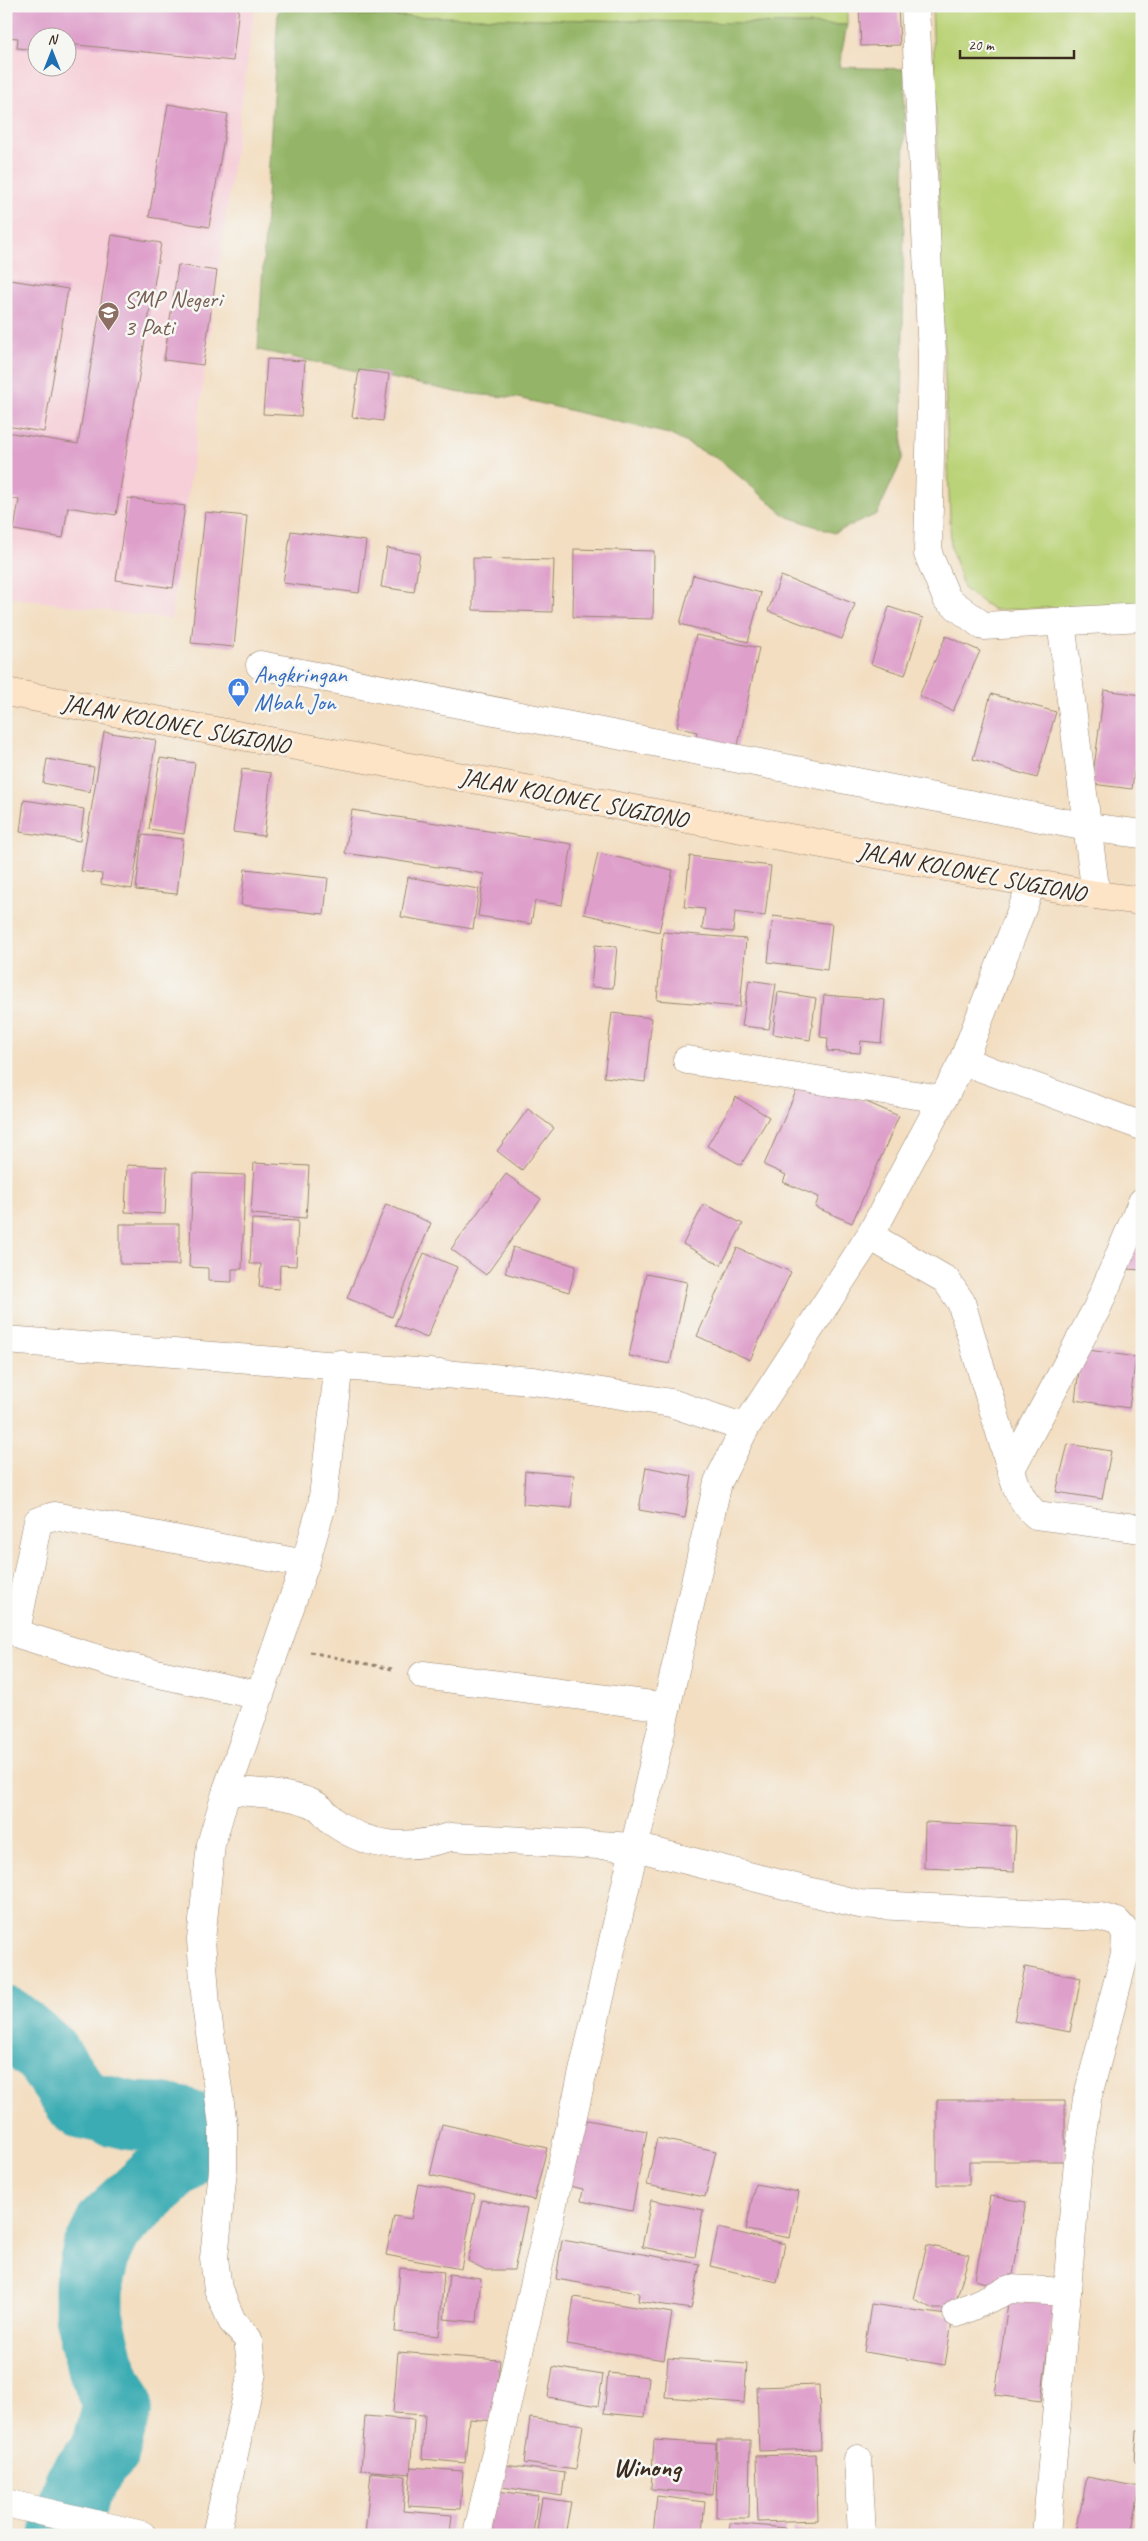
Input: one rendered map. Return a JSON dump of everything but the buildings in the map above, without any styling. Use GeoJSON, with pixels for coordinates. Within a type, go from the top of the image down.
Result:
{"type":"FeatureCollection","features":[{"type":"Feature","properties":{"kind":"main road","name":"JALAN KOLONEL SUGIONO"},"geometry":{"type":"LineString","coordinates":[[6,692],[1096,895],[1142,901]]}},
{"type":"Feature","properties":{"kind":"street"},"geometry":{"type":"LineString","coordinates":[[915,6],[925,178],[932,355],[928,554],[948,599],[983,626],[1142,617]]}},
{"type":"Feature","properties":{"kind":"street"},"geometry":{"type":"LineString","coordinates":[[1061,622],[1096,895]]}},
{"type":"Feature","properties":{"kind":"street"},"geometry":{"type":"LineString","coordinates":[[260,665],[1087,827],[1142,834]]}},
{"type":"Feature","properties":{"kind":"street"},"geometry":{"type":"LineString","coordinates":[[477,2535],[718,1482],[745,1428],[870,1236],[963,1061],[1032,883]]}},
{"type":"Feature","properties":{"kind":"street"},"geometry":{"type":"LineString","coordinates":[[687,1060],[942,1099]]}},
{"type":"Feature","properties":{"kind":"street"},"geometry":{"type":"LineString","coordinates":[[963,1061],[1142,1126]]}},
{"type":"Feature","properties":{"kind":"street"},"geometry":{"type":"LineString","coordinates":[[1011,1469],[1097,1308],[1142,1202]]}},
{"type":"Feature","properties":{"kind":"street"},"geometry":{"type":"LineString","coordinates":[[870,1236],[946,1280],[961,1302],[1017,1491],[1024,1504],[1036,1515],[1142,1529]]}},
{"type":"Feature","properties":{"kind":"street"},"geometry":{"type":"LineString","coordinates":[[6,1340],[533,1380],[671,1402],[745,1428]]}},
{"type":"Feature","properties":{"kind":"street"},"geometry":{"type":"LineString","coordinates":[[216,2535],[252,2373],[248,2339],[232,2321],[218,2289],[214,2258],[223,2170],[223,2125],[206,2005],[201,1940],[211,1844],[226,1790],[257,1695],[304,1564],[322,1505],[339,1364]]}},
{"type":"Feature","properties":{"kind":"street"},"geometry":{"type":"LineString","coordinates":[[257,1695],[118,1665],[21,1635],[17,1626],[38,1522],[54,1516],[304,1564]]}},
{"type":"Feature","properties":{"kind":"street"},"geometry":{"type":"LineString","coordinates":[[424,1675],[667,1706]]}},
{"type":"Feature","properties":{"kind":"street"},"geometry":{"type":"LineString","coordinates":[[226,1790],[294,1798],[310,1803],[317,1806],[336,1824],[368,1839],[397,1846],[425,1844],[450,1837],[635,1847],[859,1904],[1100,1917],[1117,1922],[1126,1932],[1125,1954],[1086,2099],[1078,2162],[1046,2535]]}},
{"type":"Feature","properties":{"kind":"street"},"geometry":{"type":"LineString","coordinates":[[957,2313],[1010,2289],[1067,2292]]}},
{"type":"Feature","properties":{"kind":"street"},"geometry":{"type":"LineString","coordinates":[[858,2458],[862,2535]]}},
{"type":"Feature","properties":{"kind":"street"},"geometry":{"type":"LineString","coordinates":[[6,2503],[130,2532]]}},
{"type":"Feature","properties":{"kind":"path"},"geometry":{"type":"LineString","coordinates":[[275,1646],[424,1675]]}},
{"type":"Feature","properties":{"kind":"shaded area","name":"SMP Negeri 3 Pati"},"geometry":{"type":"Polygon","coordinates":[[[6,6],[255,6],[171,619],[6,597],[6,6]]]}},
{"type":"Feature","properties":{"kind":"green space"},"geometry":{"type":"Polygon","coordinates":[[[283,6],[327,6],[334,15],[847,25],[839,67],[905,69],[902,460],[877,514],[834,533],[786,516],[720,460],[669,434],[518,398],[461,393],[258,350],[278,12],[283,6]]]}},
{"type":"Feature","properties":{"kind":"green space"},"geometry":{"type":"Polygon","coordinates":[[[334,6],[847,6],[847,25],[334,15],[334,6]]]}},
{"type":"Feature","properties":{"kind":"green space"},"geometry":{"type":"Polygon","coordinates":[[[932,6],[1142,6],[1142,604],[994,610],[964,589],[951,548],[932,6]]]}},
{"type":"Feature","properties":{"kind":"waterway"},"geometry":{"type":"LineString","coordinates":[[6,2021],[44,2052],[81,2104],[132,2116],[160,2117],[184,2122],[196,2139],[183,2156],[110,2224],[96,2253],[89,2283],[89,2315],[101,2367],[118,2403],[106,2448],[77,2487],[64,2535]]}},
{"type":"Feature","properties":{"kind":"place","name":"SMP Negeri 3 Pati"},"geometry":{"type":"Point","coordinates":[108,332]}},
{"type":"Feature","properties":{"kind":"place","name":"Angkringan Mbah Jon"},"geometry":{"type":"Point","coordinates":[238,707]}},
{"type":"Feature","properties":{"kind":"district","name":"Winong"},"geometry":{"type":"Point","coordinates":[647,2467]}}]}
